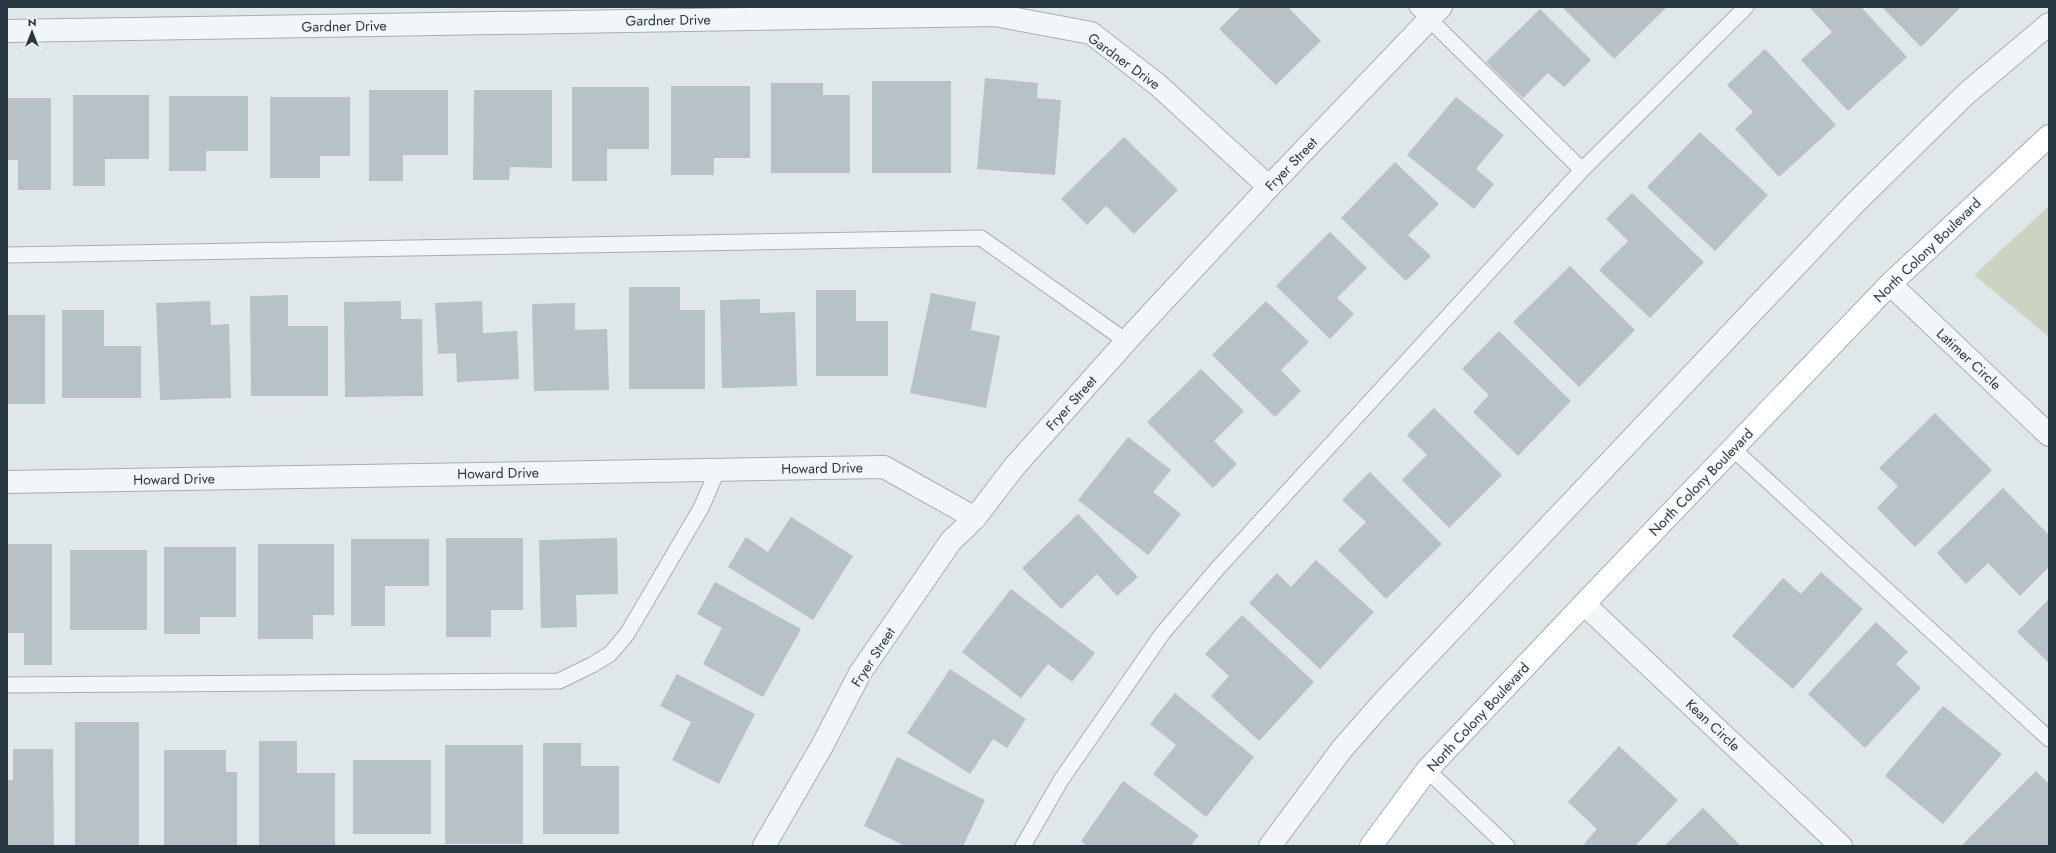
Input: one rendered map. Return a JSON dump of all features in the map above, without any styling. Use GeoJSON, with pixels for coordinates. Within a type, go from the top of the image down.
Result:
{"type":"FeatureCollection","features":[{"type":"Feature","properties":{"kind":"main road","name":"North Colony Boulevard"},"geometry":{"type":"LineString","coordinates":[[1371,846],[1427,770],[1584,604],[1890,284],[2049,136]]}},
{"type":"Feature","properties":{"kind":"street","name":"Fryer Street"},"geometry":{"type":"LineString","coordinates":[[764,846],[822,746],[860,673],[951,541],[975,518],[1014,467],[1126,341],[1430,11]]}},
{"type":"Feature","properties":{"kind":"street","name":"Gardner Drive"},"geometry":{"type":"LineString","coordinates":[[7,31],[995,15],[1091,32],[1158,85],[1269,187]]}},
{"type":"Feature","properties":{"kind":"street"},"geometry":{"type":"LineString","coordinates":[[1270,846],[1342,749],[1385,700],[1849,209],[1966,94],[2049,24]]}},
{"type":"Feature","properties":{"kind":"street","name":"Latimer Circle"},"geometry":{"type":"LineString","coordinates":[[1890,284],[2049,435]]}},
{"type":"Feature","properties":{"kind":"street","name":"Howard Drive"},"geometry":{"type":"LineString","coordinates":[[7,482],[884,467],[975,518]]}},
{"type":"Feature","properties":{"kind":"street","name":"Kean Circle"},"geometry":{"type":"LineString","coordinates":[[1584,604],[1842,846]]}},
{"type":"Feature","properties":{"kind":"lane"},"geometry":{"type":"LineString","coordinates":[[1023,846],[1060,780],[1162,634],[1222,563],[1582,170],[1746,7]]}},
{"type":"Feature","properties":{"kind":"lane"},"geometry":{"type":"LineString","coordinates":[[1430,11],[1582,170]]}},
{"type":"Feature","properties":{"kind":"lane"},"geometry":{"type":"LineString","coordinates":[[7,255],[981,238],[1126,341]]}},
{"type":"Feature","properties":{"kind":"lane"},"geometry":{"type":"LineString","coordinates":[[1733,449],[2049,739]]}},
{"type":"Feature","properties":{"kind":"lane"},"geometry":{"type":"LineString","coordinates":[[7,685],[559,681],[592,665],[610,654],[627,634],[701,508],[718,469]]}},
{"type":"Feature","properties":{"kind":"lane"},"geometry":{"type":"LineString","coordinates":[[1427,770],[1507,846]]}},
{"type":"Feature","properties":{"kind":"green space"},"geometry":{"type":"Polygon","coordinates":[[[2049,206],[2049,337],[1974,275],[2049,206]]]}},
{"type":"Feature","properties":{"kind":"building"},"geometry":{"type":"Polygon","coordinates":[[[1241,7],[1288,7],[1321,41],[1276,85],[1219,29],[1241,7]]]}},
{"type":"Feature","properties":{"kind":"building"},"geometry":{"type":"Polygon","coordinates":[[[1562,7],[1667,7],[1614,59],[1562,7]]]}},
{"type":"Feature","properties":{"kind":"building"},"geometry":{"type":"Polygon","coordinates":[[[1812,7],[1861,7],[1907,57],[1848,111],[1801,60],[1832,32],[1811,9],[1812,7]]]}},
{"type":"Feature","properties":{"kind":"building"},"geometry":{"type":"Polygon","coordinates":[[[1882,7],[1961,7],[1921,47],[1882,7]]]}},
{"type":"Feature","properties":{"kind":"building"},"geometry":{"type":"Polygon","coordinates":[[[1540,9],[1591,60],[1564,87],[1548,73],[1523,98],[1486,62],[1540,9]]]}},
{"type":"Feature","properties":{"kind":"building"},"geometry":{"type":"Polygon","coordinates":[[[1765,49],[1836,125],[1779,177],[1735,129],[1753,112],[1727,85],[1765,49]]]}},
{"type":"Feature","properties":{"kind":"building"},"geometry":{"type":"Polygon","coordinates":[[[985,78],[1038,83],[1037,98],[1061,100],[1055,175],[977,169],[985,78]]]}},
{"type":"Feature","properties":{"kind":"building"},"geometry":{"type":"Polygon","coordinates":[[[872,81],[951,81],[951,173],[872,173],[872,81]]]}},
{"type":"Feature","properties":{"kind":"building"},"geometry":{"type":"Polygon","coordinates":[[[771,83],[823,83],[823,95],[850,95],[850,173],[771,173],[771,83]]]}},
{"type":"Feature","properties":{"kind":"building"},"geometry":{"type":"Polygon","coordinates":[[[671,86],[750,86],[750,158],[714,158],[714,175],[671,175],[671,86]]]}},
{"type":"Feature","properties":{"kind":"building"},"geometry":{"type":"Polygon","coordinates":[[[572,87],[649,87],[649,149],[607,149],[607,181],[572,181],[572,87]]]}},
{"type":"Feature","properties":{"kind":"building"},"geometry":{"type":"Polygon","coordinates":[[[369,90],[448,90],[448,155],[403,155],[403,181],[369,181],[369,90]]]}},
{"type":"Feature","properties":{"kind":"building"},"geometry":{"type":"Polygon","coordinates":[[[474,90],[552,90],[552,168],[510,167],[509,180],[473,180],[474,90]]]}},
{"type":"Feature","properties":{"kind":"building"},"geometry":{"type":"Polygon","coordinates":[[[73,95],[149,95],[149,159],[105,159],[105,186],[73,186],[73,95]]]}},
{"type":"Feature","properties":{"kind":"building"},"geometry":{"type":"Polygon","coordinates":[[[169,96],[248,96],[248,151],[206,151],[206,171],[169,171],[169,96]]]}},
{"type":"Feature","properties":{"kind":"building"},"geometry":{"type":"Polygon","coordinates":[[[270,97],[350,97],[350,156],[320,156],[320,178],[270,178],[270,97]]]}},
{"type":"Feature","properties":{"kind":"building"},"geometry":{"type":"Polygon","coordinates":[[[1456,97],[1504,135],[1476,169],[1494,184],[1474,209],[1407,155],[1456,97]]]}},
{"type":"Feature","properties":{"kind":"building"},"geometry":{"type":"Polygon","coordinates":[[[7,98],[51,98],[51,190],[18,190],[18,160],[7,160],[7,98]]]}},
{"type":"Feature","properties":{"kind":"building"},"geometry":{"type":"Polygon","coordinates":[[[1700,132],[1768,195],[1715,251],[1647,187],[1700,132]]]}},
{"type":"Feature","properties":{"kind":"building"},"geometry":{"type":"Polygon","coordinates":[[[1124,137],[1178,190],[1134,234],[1106,206],[1087,225],[1061,199],[1124,137]]]}},
{"type":"Feature","properties":{"kind":"building"},"geometry":{"type":"Polygon","coordinates":[[[1395,162],[1439,204],[1408,235],[1431,256],[1406,281],[1341,218],[1395,162]]]}},
{"type":"Feature","properties":{"kind":"building"},"geometry":{"type":"Polygon","coordinates":[[[1632,193],[1704,262],[1650,318],[1599,270],[1628,241],[1606,219],[1632,193]]]}},
{"type":"Feature","properties":{"kind":"building"},"geometry":{"type":"Polygon","coordinates":[[[1330,232],[1367,268],[1337,298],[1354,314],[1330,339],[1276,286],[1330,232]]]}},
{"type":"Feature","properties":{"kind":"building"},"geometry":{"type":"Polygon","coordinates":[[[1570,266],[1635,330],[1579,387],[1513,322],[1570,266]]]}},
{"type":"Feature","properties":{"kind":"building"},"geometry":{"type":"Polygon","coordinates":[[[629,287],[680,287],[680,310],[705,310],[705,389],[629,389],[629,287]]]}},
{"type":"Feature","properties":{"kind":"building"},"geometry":{"type":"Polygon","coordinates":[[[816,290],[856,290],[856,321],[888,321],[888,376],[816,376],[816,290]]]}},
{"type":"Feature","properties":{"kind":"building"},"geometry":{"type":"Polygon","coordinates":[[[931,293],[976,302],[971,330],[1000,336],[986,408],[910,393],[931,293]]]}},
{"type":"Feature","properties":{"kind":"building"},"geometry":{"type":"Polygon","coordinates":[[[288,295],[288,326],[328,326],[328,396],[251,396],[250,296],[288,295]]]}},
{"type":"Feature","properties":{"kind":"building"},"geometry":{"type":"Polygon","coordinates":[[[760,299],[760,313],[795,312],[797,386],[722,388],[720,300],[760,299]]]}},
{"type":"Feature","properties":{"kind":"building"},"geometry":{"type":"Polygon","coordinates":[[[210,301],[211,325],[229,324],[231,398],[160,400],[156,303],[210,301]]]}},
{"type":"Feature","properties":{"kind":"building"},"geometry":{"type":"Polygon","coordinates":[[[401,301],[401,319],[422,319],[423,396],[345,397],[344,302],[401,301]]]}},
{"type":"Feature","properties":{"kind":"building"},"geometry":{"type":"Polygon","coordinates":[[[482,301],[483,333],[517,331],[519,379],[457,382],[456,353],[438,354],[435,303],[482,301]]]}},
{"type":"Feature","properties":{"kind":"building"},"geometry":{"type":"Polygon","coordinates":[[[1266,301],[1309,342],[1281,370],[1301,391],[1275,417],[1212,355],[1266,301]]]}},
{"type":"Feature","properties":{"kind":"building"},"geometry":{"type":"Polygon","coordinates":[[[575,303],[575,330],[607,329],[609,390],[534,391],[532,304],[575,303]]]}},
{"type":"Feature","properties":{"kind":"building"},"geometry":{"type":"Polygon","coordinates":[[[62,310],[104,310],[104,346],[141,346],[141,398],[62,398],[62,310]]]}},
{"type":"Feature","properties":{"kind":"building"},"geometry":{"type":"Polygon","coordinates":[[[7,315],[45,315],[45,404],[7,404],[7,315]]]}},
{"type":"Feature","properties":{"kind":"building"},"geometry":{"type":"Polygon","coordinates":[[[1499,331],[1571,401],[1518,456],[1473,412],[1489,395],[1462,369],[1499,331]]]}},
{"type":"Feature","properties":{"kind":"building"},"geometry":{"type":"Polygon","coordinates":[[[1201,369],[1244,411],[1214,441],[1237,464],[1213,488],[1147,422],[1201,369]]]}},
{"type":"Feature","properties":{"kind":"building"},"geometry":{"type":"Polygon","coordinates":[[[1434,408],[1502,475],[1449,528],[1402,480],[1427,455],[1407,435],[1434,408]]]}},
{"type":"Feature","properties":{"kind":"building"},"geometry":{"type":"Polygon","coordinates":[[[1935,413],[1992,470],[1915,547],[1877,508],[1898,486],[1879,468],[1935,413]]]}},
{"type":"Feature","properties":{"kind":"building"},"geometry":{"type":"Polygon","coordinates":[[[1128,437],[1171,470],[1153,492],[1181,514],[1148,555],[1078,500],[1128,437]]]}},
{"type":"Feature","properties":{"kind":"building"},"geometry":{"type":"Polygon","coordinates":[[[1370,472],[1442,544],[1386,599],[1338,550],[1366,522],[1342,500],[1370,472]]]}},
{"type":"Feature","properties":{"kind":"building"},"geometry":{"type":"Polygon","coordinates":[[[2003,488],[2049,535],[2049,567],[2020,596],[1988,563],[1966,584],[1937,553],[2003,488]]]}},
{"type":"Feature","properties":{"kind":"building"},"geometry":{"type":"Polygon","coordinates":[[[1078,514],[1138,577],[1117,596],[1097,574],[1061,609],[1022,568],[1078,514]]]}},
{"type":"Feature","properties":{"kind":"building"},"geometry":{"type":"Polygon","coordinates":[[[791,517],[853,556],[813,620],[728,567],[746,537],[768,552],[791,517]]]}},
{"type":"Feature","properties":{"kind":"building"},"geometry":{"type":"Polygon","coordinates":[[[446,538],[523,538],[523,610],[491,610],[491,637],[446,637],[446,538]]]}},
{"type":"Feature","properties":{"kind":"building"},"geometry":{"type":"Polygon","coordinates":[[[617,538],[618,594],[576,595],[577,627],[541,628],[539,540],[617,538]]]}},
{"type":"Feature","properties":{"kind":"building"},"geometry":{"type":"Polygon","coordinates":[[[351,539],[429,539],[429,586],[385,586],[385,626],[351,626],[351,539]]]}},
{"type":"Feature","properties":{"kind":"building"},"geometry":{"type":"Polygon","coordinates":[[[7,544],[52,544],[52,665],[24,665],[24,633],[7,633],[7,544]]]}},
{"type":"Feature","properties":{"kind":"building"},"geometry":{"type":"Polygon","coordinates":[[[258,544],[334,544],[334,615],[313,615],[313,639],[258,639],[258,544]]]}},
{"type":"Feature","properties":{"kind":"building"},"geometry":{"type":"Polygon","coordinates":[[[164,547],[236,547],[236,617],[200,617],[200,634],[164,634],[164,547]]]}},
{"type":"Feature","properties":{"kind":"building"},"geometry":{"type":"Polygon","coordinates":[[[70,550],[147,550],[147,630],[70,630],[70,550]]]}},
{"type":"Feature","properties":{"kind":"building"},"geometry":{"type":"Polygon","coordinates":[[[1316,560],[1374,612],[1320,669],[1249,603],[1277,573],[1291,587],[1316,560]]]}},
{"type":"Feature","properties":{"kind":"building"},"geometry":{"type":"Polygon","coordinates":[[[1821,572],[1863,609],[1793,689],[1732,636],[1783,578],[1801,594],[1821,572]]]}},
{"type":"Feature","properties":{"kind":"building"},"geometry":{"type":"Polygon","coordinates":[[[715,582],[801,629],[763,697],[703,664],[722,628],[697,614],[715,582]]]}},
{"type":"Feature","properties":{"kind":"building"},"geometry":{"type":"Polygon","coordinates":[[[1011,589],[1095,653],[1072,682],[1048,664],[1021,698],[962,652],[1011,589]]]}},
{"type":"Feature","properties":{"kind":"building"},"geometry":{"type":"Polygon","coordinates":[[[2049,599],[2049,663],[2017,632],[2049,599]]]}},
{"type":"Feature","properties":{"kind":"building"},"geometry":{"type":"Polygon","coordinates":[[[1242,615],[1314,682],[1259,741],[1211,696],[1229,676],[1205,654],[1242,615]]]}},
{"type":"Feature","properties":{"kind":"building"},"geometry":{"type":"Polygon","coordinates":[[[1876,622],[1908,652],[1896,664],[1921,688],[1865,748],[1808,694],[1876,622]]]}},
{"type":"Feature","properties":{"kind":"building"},"geometry":{"type":"Polygon","coordinates":[[[950,669],[1026,719],[1007,748],[993,739],[970,774],[907,733],[950,669]]]}},
{"type":"Feature","properties":{"kind":"building"},"geometry":{"type":"Polygon","coordinates":[[[677,674],[755,714],[719,784],[672,760],[691,722],[660,706],[677,674]]]}},
{"type":"Feature","properties":{"kind":"building"},"geometry":{"type":"Polygon","coordinates":[[[1175,693],[1254,757],[1206,817],[1153,774],[1176,745],[1150,724],[1175,693]]]}},
{"type":"Feature","properties":{"kind":"building"},"geometry":{"type":"Polygon","coordinates":[[[1943,706],[2002,754],[1943,824],[1885,776],[1943,706]]]}},
{"type":"Feature","properties":{"kind":"building"},"geometry":{"type":"Polygon","coordinates":[[[75,722],[139,722],[139,845],[75,845],[75,722]]]}},
{"type":"Feature","properties":{"kind":"building"},"geometry":{"type":"Polygon","coordinates":[[[259,741],[297,741],[297,773],[335,773],[335,845],[259,845],[259,741]]]}},
{"type":"Feature","properties":{"kind":"building"},"geometry":{"type":"Polygon","coordinates":[[[543,743],[581,743],[581,766],[619,766],[619,834],[543,834],[543,743]]]}},
{"type":"Feature","properties":{"kind":"building"},"geometry":{"type":"Polygon","coordinates":[[[445,745],[523,745],[523,844],[445,844],[445,745]]]}},
{"type":"Feature","properties":{"kind":"building"},"geometry":{"type":"Polygon","coordinates":[[[1619,746],[1678,800],[1635,846],[1586,846],[1584,844],[1597,829],[1568,802],[1619,746]]]}},
{"type":"Feature","properties":{"kind":"building"},"geometry":{"type":"Polygon","coordinates":[[[13,749],[53,749],[54,846],[7,846],[7,780],[13,780],[13,749]]]}},
{"type":"Feature","properties":{"kind":"building"},"geometry":{"type":"Polygon","coordinates":[[[164,750],[226,750],[226,772],[237,772],[237,846],[164,846],[164,750]]]}},
{"type":"Feature","properties":{"kind":"building"},"geometry":{"type":"Polygon","coordinates":[[[897,757],[985,800],[963,846],[905,846],[864,826],[897,757]]]}},
{"type":"Feature","properties":{"kind":"building"},"geometry":{"type":"Polygon","coordinates":[[[353,760],[431,760],[431,834],[353,834],[353,760]]]}},
{"type":"Feature","properties":{"kind":"building"},"geometry":{"type":"Polygon","coordinates":[[[2036,771],[2049,784],[2049,846],[1961,846],[2036,771]]]}},
{"type":"Feature","properties":{"kind":"building"},"geometry":{"type":"Polygon","coordinates":[[[1123,781],[1199,835],[1191,846],[1087,846],[1081,841],[1123,781]]]}},
{"type":"Feature","properties":{"kind":"building"},"geometry":{"type":"Polygon","coordinates":[[[1703,808],[1741,846],[1664,846],[1703,808]]]}}]}
